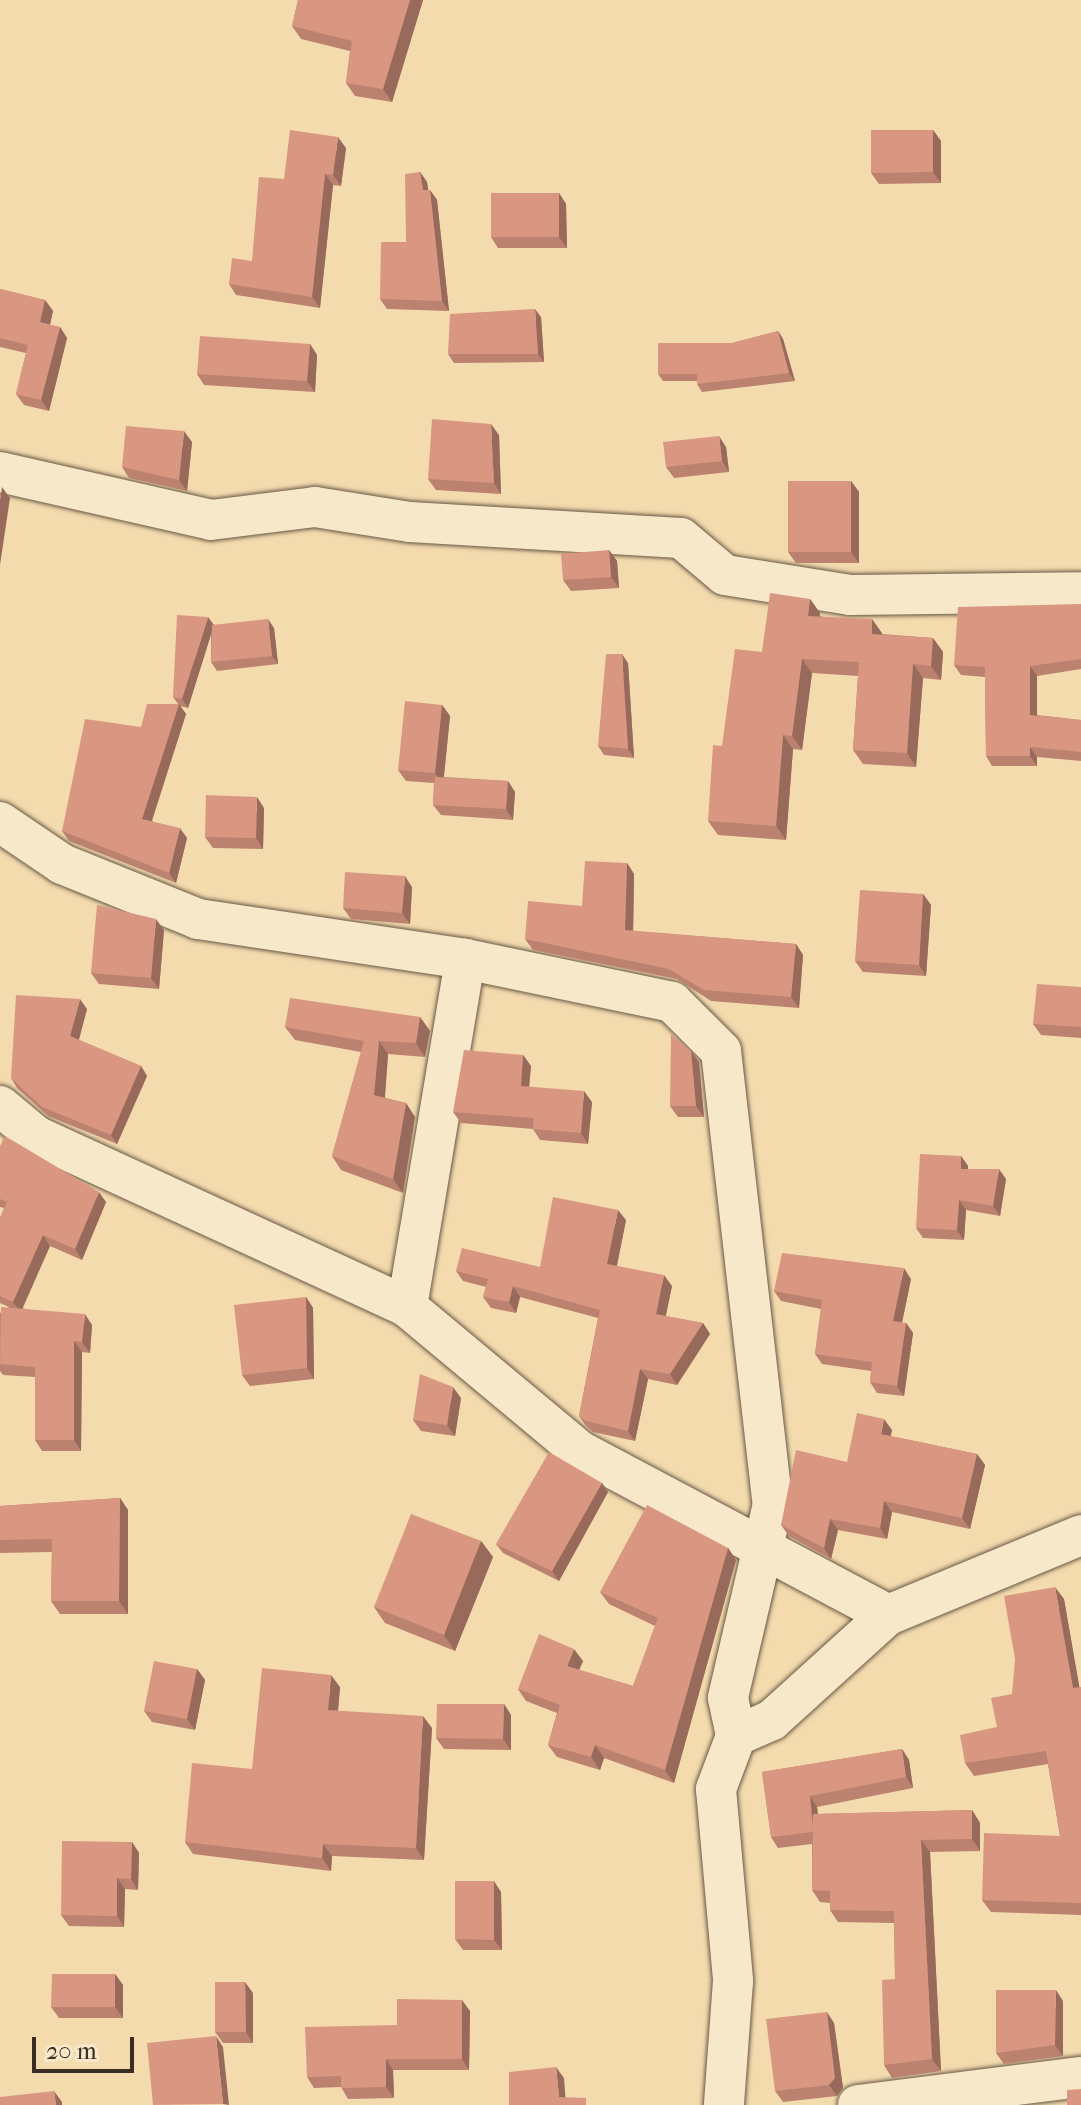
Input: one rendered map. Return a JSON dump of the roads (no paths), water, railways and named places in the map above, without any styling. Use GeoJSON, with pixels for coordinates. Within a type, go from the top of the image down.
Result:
{"type":"FeatureCollection","features":[{"type":"Feature","properties":{"kind":"street"},"geometry":{"type":"LineString","coordinates":[[0,472],[211,520],[315,507],[410,522],[681,538],[725,575],[850,595],[1081,592]]}},
{"type":"Feature","properties":{"kind":"street"},"geometry":{"type":"LineString","coordinates":[[0,822],[62,864],[198,919],[465,959],[672,1002],[721,1051],[773,1504],[760,1543],[728,1698],[736,1736],[716,1789],[733,1981],[724,2105]]}},
{"type":"Feature","properties":{"kind":"street"},"geometry":{"type":"LineString","coordinates":[[407,1307],[465,959]]}},
{"type":"Feature","properties":{"kind":"street"},"geometry":{"type":"LineString","coordinates":[[0,1106],[36,1136],[407,1307],[580,1451],[760,1543],[888,1615]]}},
{"type":"Feature","properties":{"kind":"street"},"geometry":{"type":"LineString","coordinates":[[736,1736],[772,1720],[888,1615],[1081,1535]]}},
{"type":"Feature","properties":{"kind":"street"},"geometry":{"type":"LineString","coordinates":[[858,2105],[1081,2077]]}}]}
